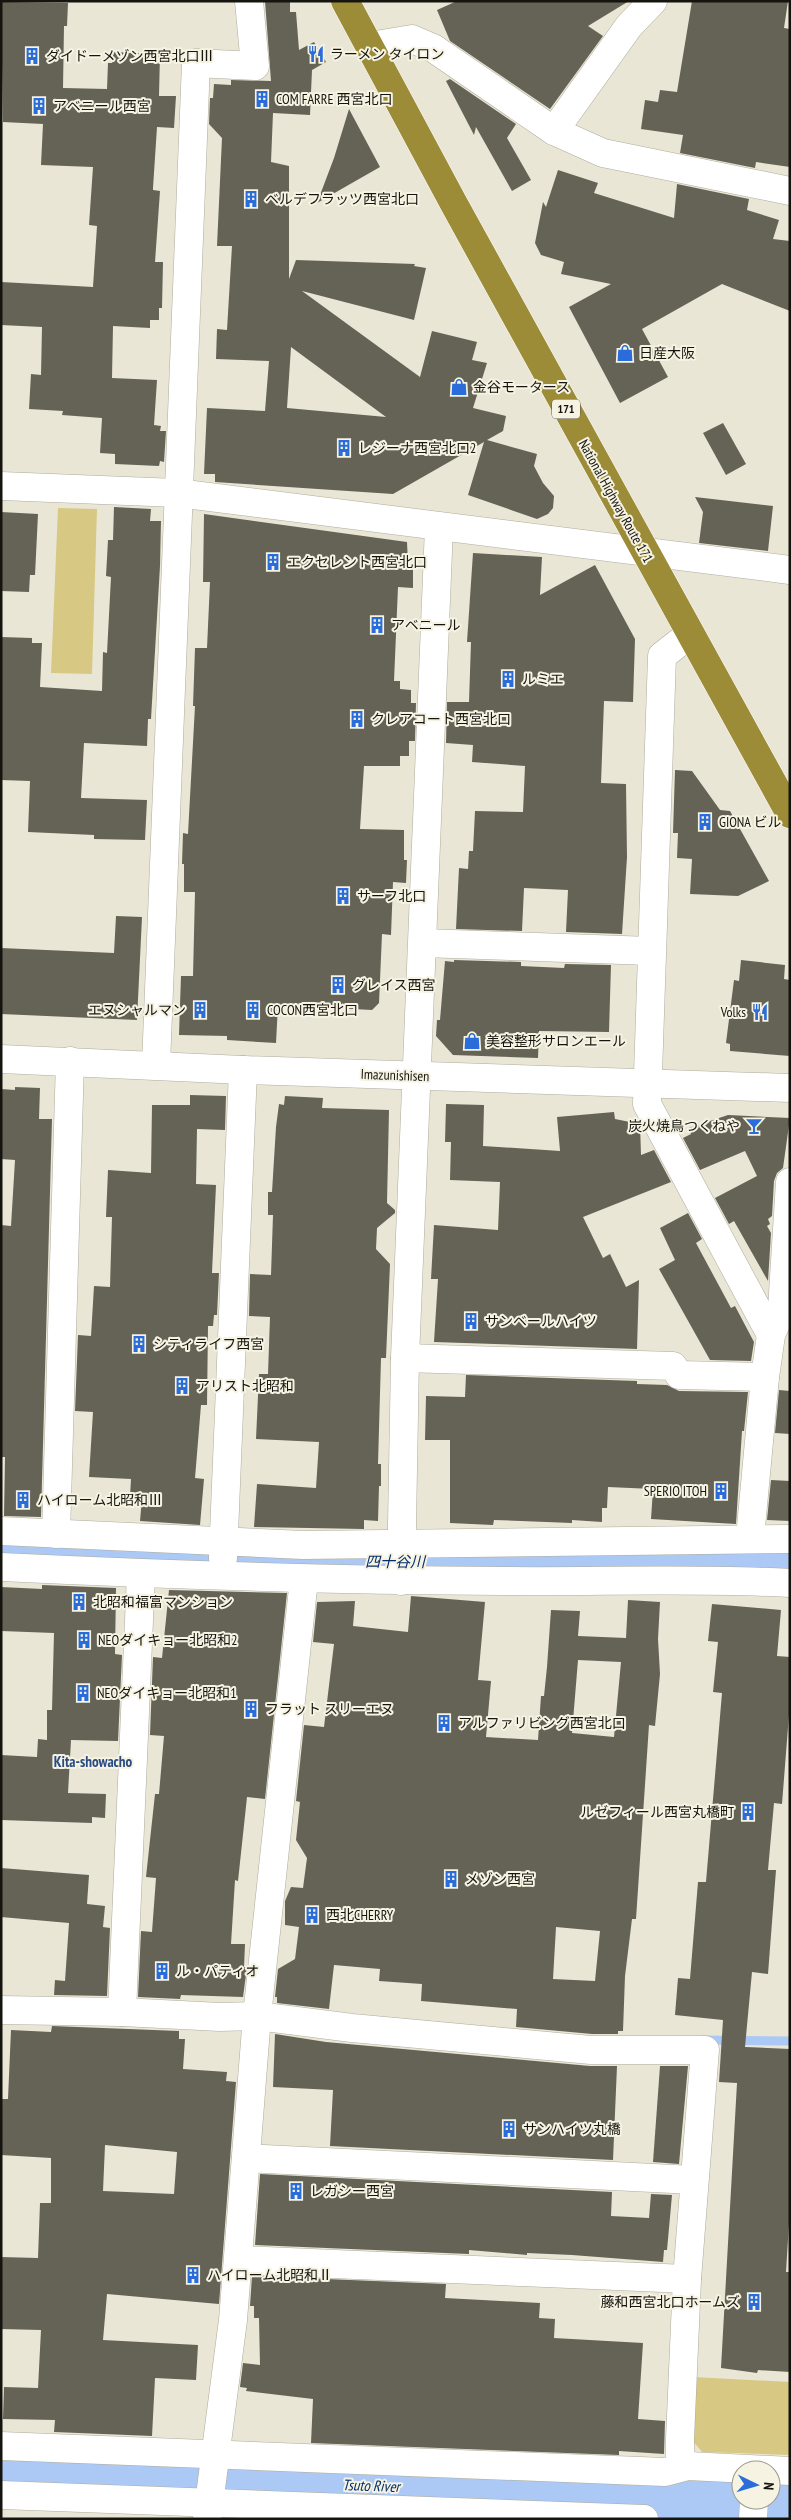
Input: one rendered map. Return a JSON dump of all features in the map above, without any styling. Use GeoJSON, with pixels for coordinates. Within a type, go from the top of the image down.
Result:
{"type":"FeatureCollection","features":[{"type":"Feature","properties":{"kind":"highway","name":"National Highway Route 171"},"geometry":{"type":"LineString","coordinates":[[345,1],[644,551],[790,814]]}},
{"type":"Feature","properties":{"kind":"street"},"geometry":{"type":"LineString","coordinates":[[156,1065],[177,492],[196,63],[254,66],[248,1]]}},
{"type":"Feature","properties":{"kind":"street"},"geometry":{"type":"LineString","coordinates":[[554,131],[629,26],[653,1]]}},
{"type":"Feature","properties":{"kind":"street"},"geometry":{"type":"LineString","coordinates":[[370,46],[412,39],[433,48],[554,131],[602,153],[790,191]]}},
{"type":"Feature","properties":{"kind":"street"},"geometry":{"type":"LineString","coordinates":[[1,486],[177,492],[439,527],[790,570]]}},
{"type":"Feature","properties":{"kind":"street"},"geometry":{"type":"LineString","coordinates":[[402,1562],[405,1358],[439,527]]}},
{"type":"Feature","properties":{"kind":"street"},"geometry":{"type":"LineString","coordinates":[[690,634],[662,656],[646,1083],[647,1104],[771,1335]]}},
{"type":"Feature","properties":{"kind":"street"},"geometry":{"type":"LineString","coordinates":[[423,943],[651,951]]}},
{"type":"Feature","properties":{"kind":"street","name":"Imazunishisen"},"geometry":{"type":"LineString","coordinates":[[1,1059],[243,1070],[790,1088]]}},
{"type":"Feature","properties":{"kind":"street"},"geometry":{"type":"LineString","coordinates":[[56,1534],[70,1061]]}},
{"type":"Feature","properties":{"kind":"street"},"geometry":{"type":"LineString","coordinates":[[223,1576],[243,1070]]}},
{"type":"Feature","properties":{"kind":"street"},"geometry":{"type":"LineString","coordinates":[[750,1538],[765,1377],[771,1335],[782,1309],[790,1182]]}},
{"type":"Feature","properties":{"kind":"street"},"geometry":{"type":"LineString","coordinates":[[405,1358],[673,1366],[679,1375],[765,1377]]}},
{"type":"Feature","properties":{"kind":"street"},"geometry":{"type":"LineString","coordinates":[[1,1531],[303,1545],[402,1562],[790,1583]]}},
{"type":"Feature","properties":{"kind":"street"},"geometry":{"type":"LineString","coordinates":[[1,1567],[304,1579],[402,1562],[750,1538],[790,1539]]}},
{"type":"Feature","properties":{"kind":"street"},"geometry":{"type":"LineString","coordinates":[[122,2012],[141,1574]]}},
{"type":"Feature","properties":{"kind":"street"},"geometry":{"type":"LineString","coordinates":[[209,2505],[232,2328],[257,2016],[304,1579]]}},
{"type":"Feature","properties":{"kind":"street"},"geometry":{"type":"LineString","coordinates":[[1,2010],[122,2012],[220,2017],[257,2016],[352,2028],[591,2050],[705,2050],[687,2279],[680,2439],[680,2456],[688,2466]]}},
{"type":"Feature","properties":{"kind":"street"},"geometry":{"type":"LineString","coordinates":[[246,2158],[694,2180]]}},
{"type":"Feature","properties":{"kind":"street"},"geometry":{"type":"LineString","coordinates":[[238,2260],[687,2279]]}},
{"type":"Feature","properties":{"kind":"street"},"geometry":{"type":"LineString","coordinates":[[1,2446],[214,2457],[666,2472],[688,2466],[731,2469]]}},
{"type":"Feature","properties":{"kind":"street"},"geometry":{"type":"LineString","coordinates":[[1,2495],[32,2507],[209,2505],[383,2514],[644,2519]]}},
{"type":"Feature","properties":{"kind":"shaded area"},"geometry":{"type":"Polygon","coordinates":[[[58,508],[97,509],[92,674],[51,673],[58,508]]]}},
{"type":"Feature","properties":{"kind":"shaded area"},"geometry":{"type":"Polygon","coordinates":[[[693,2377],[790,2382],[790,2455],[702,2452],[692,2440],[693,2377]]]}},
{"type":"Feature","properties":{"kind":"building"},"geometry":{"type":"Polygon","coordinates":[[[265,1],[290,1],[290,12],[296,12],[299,50],[314,42],[326,62],[312,70],[310,115],[273,113],[271,162],[289,166],[289,279],[296,260],[415,264],[414,266],[426,268],[414,320],[302,291],[420,377],[432,331],[477,342],[472,360],[487,363],[473,408],[506,416],[503,431],[487,440],[537,454],[534,466],[543,483],[554,496],[553,508],[548,514],[537,519],[468,495],[484,442],[393,494],[215,482],[215,474],[204,474],[207,408],[265,411],[269,361],[216,359],[217,329],[227,330],[232,246],[217,246],[222,138],[209,124],[210,98],[213,98],[214,84],[231,85],[231,80],[271,81],[265,1]],[[291,347],[287,408],[386,417],[291,347]]]}},
{"type":"Feature","properties":{"kind":"building"},"geometry":{"type":"Polygon","coordinates":[[[457,1],[629,1],[588,26],[603,36],[550,109],[450,41],[437,10],[457,1]]]}},
{"type":"Feature","properties":{"kind":"building"},"geometry":{"type":"Polygon","coordinates":[[[692,1],[788,1],[784,28],[790,29],[790,167],[756,162],[755,168],[680,153],[683,135],[641,129],[645,100],[658,102],[660,90],[677,92],[692,1]]]}},
{"type":"Feature","properties":{"kind":"building"},"geometry":{"type":"Polygon","coordinates":[[[1,2],[68,3],[67,26],[64,26],[63,88],[107,89],[108,63],[112,63],[113,52],[160,54],[159,96],[176,96],[174,128],[157,127],[153,190],[160,191],[155,262],[163,262],[162,308],[159,308],[159,320],[150,320],[150,328],[113,326],[112,378],[157,380],[154,425],[161,426],[160,431],[166,431],[164,462],[160,461],[159,466],[115,464],[115,454],[100,453],[102,418],[62,415],[63,411],[29,409],[31,374],[41,375],[42,327],[1,325],[1,282],[93,287],[97,226],[89,225],[93,167],[41,165],[43,124],[3,122],[1,2]]]}},
{"type":"Feature","properties":{"kind":"building"},"geometry":{"type":"Polygon","coordinates":[[[450,79],[516,124],[507,138],[531,180],[512,191],[476,127],[474,135],[446,81],[450,79]]]}},
{"type":"Feature","properties":{"kind":"building"},"geometry":{"type":"Polygon","coordinates":[[[349,109],[380,167],[317,203],[334,158],[349,109]]]}},
{"type":"Feature","properties":{"kind":"building"},"geometry":{"type":"Polygon","coordinates":[[[558,170],[598,183],[594,193],[674,218],[677,184],[749,199],[747,210],[779,220],[773,239],[790,241],[790,311],[722,284],[642,329],[668,377],[620,403],[569,307],[611,284],[561,274],[564,262],[541,255],[535,243],[543,202],[546,207],[558,170]]]}},
{"type":"Feature","properties":{"kind":"building"},"geometry":{"type":"Polygon","coordinates":[[[723,423],[746,464],[726,475],[703,433],[723,423]]]}},
{"type":"Feature","properties":{"kind":"building"},"geometry":{"type":"Polygon","coordinates":[[[695,497],[773,506],[768,551],[699,543],[703,512],[695,497]]]}},
{"type":"Feature","properties":{"kind":"building"},"geometry":{"type":"Polygon","coordinates":[[[114,507],[151,509],[150,521],[161,521],[151,719],[148,719],[147,746],[84,743],[81,798],[147,800],[145,840],[94,839],[94,835],[28,832],[30,781],[1,780],[1,637],[32,638],[32,643],[42,643],[40,687],[102,691],[103,652],[107,653],[111,577],[106,576],[108,540],[113,540],[114,507]]]}},
{"type":"Feature","properties":{"kind":"building"},"geometry":{"type":"Polygon","coordinates":[[[1,512],[38,514],[35,575],[30,575],[29,592],[1,591],[1,512]]]}},
{"type":"Feature","properties":{"kind":"building"},"geometry":{"type":"Polygon","coordinates":[[[204,514],[407,542],[408,564],[413,564],[413,588],[398,587],[394,681],[400,681],[400,689],[411,690],[411,703],[416,703],[415,741],[409,741],[409,756],[400,756],[400,766],[364,766],[360,829],[404,830],[404,860],[407,860],[406,883],[393,882],[391,935],[382,934],[379,1003],[372,1010],[278,1005],[276,1043],[227,1040],[227,1036],[179,1035],[181,976],[193,976],[195,892],[184,892],[184,864],[182,864],[183,833],[188,834],[195,706],[193,706],[195,648],[207,648],[210,582],[203,582],[204,514]]]}},
{"type":"Feature","properties":{"kind":"building"},"geometry":{"type":"Polygon","coordinates":[[[473,553],[542,557],[540,595],[595,565],[635,639],[633,702],[604,701],[601,783],[626,784],[627,857],[622,934],[566,932],[568,890],[524,888],[522,931],[456,929],[459,868],[468,869],[469,851],[473,851],[475,811],[523,812],[525,766],[472,762],[473,745],[446,743],[447,702],[469,702],[471,642],[467,642],[473,553]]]}},
{"type":"Feature","properties":{"kind":"building"},"geometry":{"type":"Polygon","coordinates":[[[675,770],[692,771],[720,810],[730,811],[769,881],[738,896],[690,894],[692,859],[677,858],[678,833],[673,833],[675,770]]]}},
{"type":"Feature","properties":{"kind":"building"},"geometry":{"type":"Polygon","coordinates":[[[116,916],[142,917],[137,1020],[1,1014],[1,948],[114,953],[116,916]]]}},
{"type":"Feature","properties":{"kind":"building"},"geometry":{"type":"Polygon","coordinates":[[[454,960],[521,962],[521,966],[564,968],[565,964],[611,965],[609,1032],[539,1031],[538,1058],[453,1055],[436,1036],[437,1020],[440,1020],[445,961],[454,962],[454,960]]]}},
{"type":"Feature","properties":{"kind":"building","name":"Volks"},"geometry":{"type":"Polygon","coordinates":[[[741,960],[785,965],[784,979],[790,980],[790,1056],[730,1051],[730,1044],[726,1043],[734,980],[739,981],[741,960]]]}},
{"type":"Feature","properties":{"kind":"building"},"geometry":{"type":"Polygon","coordinates":[[[15,1087],[40,1088],[39,1119],[52,1119],[41,1517],[4,1516],[5,1457],[1,1457],[1,1225],[11,1226],[15,1160],[1,1159],[1,1089],[15,1090],[15,1087]]]}},
{"type":"Feature","properties":{"kind":"building"},"geometry":{"type":"Polygon","coordinates":[[[190,1095],[226,1096],[225,1130],[197,1129],[196,1184],[216,1185],[212,1273],[219,1273],[217,1315],[214,1315],[213,1326],[208,1326],[207,1405],[201,1405],[195,1478],[204,1479],[200,1525],[140,1521],[142,1498],[130,1497],[131,1479],[89,1477],[93,1412],[75,1411],[78,1335],[91,1336],[94,1286],[110,1287],[112,1217],[106,1217],[108,1170],[151,1173],[152,1105],[190,1105],[190,1095]]]}},
{"type":"Feature","properties":{"kind":"building"},"geometry":{"type":"Polygon","coordinates":[[[285,1096],[323,1098],[322,1108],[389,1110],[387,1203],[395,1210],[395,1213],[377,1228],[376,1249],[390,1264],[386,1358],[381,1358],[378,1464],[381,1464],[381,1486],[379,1486],[378,1521],[364,1520],[364,1529],[254,1527],[257,1484],[316,1488],[319,1442],[256,1439],[259,1374],[268,1374],[270,1317],[249,1316],[250,1274],[271,1275],[273,1215],[268,1215],[268,1192],[272,1192],[279,1104],[284,1105],[285,1096]]]}},
{"type":"Feature","properties":{"kind":"building"},"geometry":{"type":"Polygon","coordinates":[[[446,1104],[484,1105],[483,1146],[560,1151],[557,1117],[614,1112],[615,1119],[640,1124],[641,1155],[654,1150],[671,1182],[583,1217],[603,1258],[610,1254],[626,1287],[639,1280],[637,1349],[434,1342],[438,1279],[431,1279],[434,1225],[498,1230],[500,1182],[450,1180],[451,1142],[445,1142],[446,1104]]]}},
{"type":"Feature","properties":{"kind":"building"},"geometry":{"type":"Polygon","coordinates":[[[728,1115],[790,1118],[783,1168],[777,1173],[774,1181],[772,1216],[768,1219],[770,1224],[767,1226],[771,1233],[768,1281],[734,1221],[729,1224],[715,1198],[757,1176],[745,1151],[700,1170],[683,1138],[691,1134],[689,1128],[728,1115]]]}},
{"type":"Feature","properties":{"kind":"building"},"geometry":{"type":"Polygon","coordinates":[[[688,1213],[702,1239],[696,1243],[731,1308],[735,1306],[754,1342],[751,1361],[710,1360],[659,1269],[675,1260],[660,1228],[688,1213]]]}},
{"type":"Feature","properties":{"kind":"building"},"geometry":{"type":"Polygon","coordinates":[[[466,1375],[637,1381],[637,1384],[667,1385],[679,1391],[748,1392],[744,1431],[742,1431],[736,1524],[651,1519],[653,1489],[608,1487],[607,1508],[602,1508],[602,1522],[572,1520],[572,1523],[494,1520],[493,1525],[450,1523],[450,1440],[425,1440],[426,1396],[465,1397],[466,1375]]]}},
{"type":"Feature","properties":{"kind":"building"},"geometry":{"type":"Polygon","coordinates":[[[779,1390],[790,1391],[790,1434],[775,1433],[779,1390]]]}},
{"type":"Feature","properties":{"kind":"building"},"geometry":{"type":"Polygon","coordinates":[[[771,1480],[790,1481],[790,1521],[767,1520],[771,1480]]]}},
{"type":"Feature","properties":{"kind":"building"},"geometry":{"type":"Polygon","coordinates":[[[42,1585],[116,1588],[115,1654],[122,1655],[118,1741],[71,1740],[68,1793],[106,1794],[105,1818],[92,1817],[92,1823],[1,1820],[1,1755],[37,1757],[38,1739],[47,1740],[47,1710],[52,1710],[54,1633],[1,1631],[1,1587],[42,1589],[42,1585]]]}},
{"type":"Feature","properties":{"kind":"building"},"geometry":{"type":"Polygon","coordinates":[[[169,1590],[287,1593],[265,1799],[247,1797],[238,1881],[235,1880],[231,1944],[245,1944],[244,1967],[247,1967],[243,1997],[181,1995],[180,1999],[138,1997],[141,1931],[152,1932],[156,1878],[146,1877],[155,1794],[159,1794],[164,1736],[150,1735],[153,1657],[162,1658],[169,1590]]]}},
{"type":"Feature","properties":{"kind":"building"},"geometry":{"type":"Polygon","coordinates":[[[411,1596],[485,1602],[478,1680],[491,1681],[486,1737],[538,1740],[541,1696],[544,1696],[547,1667],[551,1610],[580,1611],[578,1636],[626,1638],[628,1600],[660,1602],[658,1639],[660,1674],[655,1726],[649,1725],[636,1919],[632,1919],[625,1976],[623,2031],[618,2031],[618,2034],[592,2034],[516,2027],[517,2009],[421,2001],[422,1984],[379,1981],[380,1969],[334,1965],[329,2009],[277,2003],[277,1997],[275,1997],[278,1969],[295,1959],[299,1927],[285,1925],[285,1901],[291,1887],[303,1888],[307,1858],[296,1840],[300,1802],[296,1801],[304,1725],[324,1727],[334,1644],[313,1642],[317,1602],[355,1601],[353,1626],[408,1632],[411,1596]],[[578,1660],[572,1733],[614,1737],[621,1662],[578,1660]],[[556,1927],[553,1979],[595,1981],[600,1931],[556,1927]]]}},
{"type":"Feature","properties":{"kind":"building"},"geometry":{"type":"Polygon","coordinates":[[[712,1604],[781,1610],[777,1656],[790,1657],[790,1702],[782,1804],[774,1803],[768,1870],[776,1870],[768,1974],[752,1972],[745,2047],[790,2049],[790,2207],[786,2272],[790,2272],[790,2372],[758,2370],[757,2373],[721,2368],[737,2083],[719,2082],[723,2020],[675,2015],[678,1978],[690,1979],[698,1882],[706,1882],[722,1693],[713,1692],[718,1642],[708,1641],[712,1604]]]}},
{"type":"Feature","properties":{"kind":"building"},"geometry":{"type":"Polygon","coordinates":[[[1,1868],[89,1875],[87,1904],[105,1906],[103,1927],[110,1928],[107,1996],[54,1995],[55,1980],[65,1981],[69,1923],[1,1917],[1,1868]]]}},
{"type":"Feature","properties":{"kind":"building"},"geometry":{"type":"Polygon","coordinates":[[[52,2026],[179,2031],[179,2039],[185,2039],[183,2069],[227,2072],[226,2081],[236,2082],[219,2304],[107,2294],[103,2340],[198,2345],[196,2380],[155,2378],[152,2436],[54,2432],[55,2420],[3,2419],[4,2387],[38,2388],[41,2330],[1,2329],[1,2257],[38,2258],[40,2203],[51,2203],[51,2158],[1,2155],[1,2099],[8,2099],[11,2030],[51,2032],[52,2026]],[[105,2145],[103,2191],[174,2194],[177,2152],[105,2145]]]}},
{"type":"Feature","properties":{"kind":"building"},"geometry":{"type":"Polygon","coordinates":[[[275,2034],[326,2042],[590,2066],[617,2066],[613,2160],[330,2146],[333,2090],[273,2087],[275,2034]]]}},
{"type":"Feature","properties":{"kind":"building"},"geometry":{"type":"Polygon","coordinates":[[[660,2066],[688,2066],[679,2164],[653,2162],[660,2066]]]}},
{"type":"Feature","properties":{"kind":"building"},"geometry":{"type":"Polygon","coordinates":[[[260,2174],[612,2192],[611,2216],[649,2218],[651,2194],[672,2195],[667,2250],[664,2250],[663,2262],[469,2250],[469,2254],[255,2245],[260,2174]]]}},
{"type":"Feature","properties":{"kind":"building"},"geometry":{"type":"Polygon","coordinates":[[[252,2276],[446,2284],[445,2298],[540,2303],[539,2318],[555,2319],[554,2338],[643,2343],[638,2419],[665,2421],[664,2454],[619,2451],[619,2455],[311,2443],[313,2399],[246,2391],[247,2388],[240,2387],[243,2363],[260,2365],[259,2318],[254,2318],[254,2306],[250,2306],[252,2276]]]}},
{"type":"Feature","properties":{"kind":"waterway","name":"四十谷川"},"geometry":{"type":"LineString","coordinates":[[1,1548],[293,1562],[790,1562]]}},
{"type":"Feature","properties":{"kind":"waterway"},"geometry":{"type":"LineString","coordinates":[[703,2040],[790,2041]]}},
{"type":"Feature","properties":{"kind":"waterway","name":"Tsuto River"},"geometry":{"type":"LineString","coordinates":[[1,2472],[731,2499]]}},
{"type":"Feature","properties":{"kind":"waterway","name":"Tsuto River"},"geometry":{"type":"LineString","coordinates":[[781,2501],[790,2501]]}},
{"type":"Feature","properties":{"kind":"place","name":"ラーメン タイロン"},"geometry":{"type":"Point","coordinates":[316,54]}},
{"type":"Feature","properties":{"kind":"place","name":"ダイドーメゾン西宮北口Ⅲ"},"geometry":{"type":"Point","coordinates":[32,56]}},
{"type":"Feature","properties":{"kind":"place","name":"COM FARRE 西宮北口"},"geometry":{"type":"Point","coordinates":[262,99]}},
{"type":"Feature","properties":{"kind":"place","name":"アベニール西宮"},"geometry":{"type":"Point","coordinates":[39,106]}},
{"type":"Feature","properties":{"kind":"place","name":"ベルデフラッツ西宮北口"},"geometry":{"type":"Point","coordinates":[251,199]}},
{"type":"Feature","properties":{"kind":"place","name":"日産大阪"},"geometry":{"type":"Point","coordinates":[625,353]}},
{"type":"Feature","properties":{"kind":"place","name":"金谷モータース"},"geometry":{"type":"Point","coordinates":[459,387]}},
{"type":"Feature","properties":{"kind":"place","name":"レジーナ西宮北口2"},"geometry":{"type":"Point","coordinates":[344,448]}},
{"type":"Feature","properties":{"kind":"place","name":"エクセレント西宮北口"},"geometry":{"type":"Point","coordinates":[273,562]}},
{"type":"Feature","properties":{"kind":"place","name":"アベニール"},"geometry":{"type":"Point","coordinates":[377,625]}},
{"type":"Feature","properties":{"kind":"place","name":"ルミエ"},"geometry":{"type":"Point","coordinates":[508,679]}},
{"type":"Feature","properties":{"kind":"place","name":"クレアコート西宮北口"},"geometry":{"type":"Point","coordinates":[357,719]}},
{"type":"Feature","properties":{"kind":"place","name":"GIONA ビル"},"geometry":{"type":"Point","coordinates":[705,822]}},
{"type":"Feature","properties":{"kind":"place","name":"サーフ北口"},"geometry":{"type":"Point","coordinates":[343,896]}},
{"type":"Feature","properties":{"kind":"place","name":"グレイス西宮"},"geometry":{"type":"Point","coordinates":[338,985]}},
{"type":"Feature","properties":{"kind":"place","name":"エヌシャルマン"},"geometry":{"type":"Point","coordinates":[200,1010]}},
{"type":"Feature","properties":{"kind":"place","name":"COCON西宮北口"},"geometry":{"type":"Point","coordinates":[253,1010]}},
{"type":"Feature","properties":{"kind":"place","name":"Volks"},"geometry":{"type":"Point","coordinates":[760,1012]}},
{"type":"Feature","properties":{"kind":"place","name":"美容整形サロンエール"},"geometry":{"type":"Point","coordinates":[472,1041]}},
{"type":"Feature","properties":{"kind":"place","name":"炭火焼鳥つくねや"},"geometry":{"type":"Point","coordinates":[754,1126]}},
{"type":"Feature","properties":{"kind":"place","name":"サンベールハイツ"},"geometry":{"type":"Point","coordinates":[471,1321]}},
{"type":"Feature","properties":{"kind":"place","name":"シティライフ西宮"},"geometry":{"type":"Point","coordinates":[139,1344]}},
{"type":"Feature","properties":{"kind":"place","name":"アリスト北昭和"},"geometry":{"type":"Point","coordinates":[182,1386]}},
{"type":"Feature","properties":{"kind":"place","name":"SPERIO ITOH"},"geometry":{"type":"Point","coordinates":[721,1491]}},
{"type":"Feature","properties":{"kind":"place","name":"ハイローム北昭和Ⅲ"},"geometry":{"type":"Point","coordinates":[23,1500]}},
{"type":"Feature","properties":{"kind":"place","name":"北昭和福富マンション"},"geometry":{"type":"Point","coordinates":[79,1602]}},
{"type":"Feature","properties":{"kind":"place","name":"NEOダイキョー北昭和2"},"geometry":{"type":"Point","coordinates":[84,1640]}},
{"type":"Feature","properties":{"kind":"place","name":"NEOダイキョー北昭和1"},"geometry":{"type":"Point","coordinates":[83,1693]}},
{"type":"Feature","properties":{"kind":"place","name":"フラット スリーエヌ"},"geometry":{"type":"Point","coordinates":[251,1709]}},
{"type":"Feature","properties":{"kind":"place","name":"アルファリビング西宮北口"},"geometry":{"type":"Point","coordinates":[444,1723]}},
{"type":"Feature","properties":{"kind":"place","name":"ルゼフィール西宮丸橋町"},"geometry":{"type":"Point","coordinates":[748,1812]}},
{"type":"Feature","properties":{"kind":"place","name":"メゾン西宮"},"geometry":{"type":"Point","coordinates":[451,1879]}},
{"type":"Feature","properties":{"kind":"place","name":"西北CHERRY"},"geometry":{"type":"Point","coordinates":[312,1915]}},
{"type":"Feature","properties":{"kind":"place","name":"ル・パティオ"},"geometry":{"type":"Point","coordinates":[162,1971]}},
{"type":"Feature","properties":{"kind":"place","name":"サンハイツ丸橋"},"geometry":{"type":"Point","coordinates":[509,2129]}},
{"type":"Feature","properties":{"kind":"place","name":"レガシー西宮"},"geometry":{"type":"Point","coordinates":[296,2191]}},
{"type":"Feature","properties":{"kind":"place","name":"ハイローム北昭和Ⅱ"},"geometry":{"type":"Point","coordinates":[193,2275]}},
{"type":"Feature","properties":{"kind":"place","name":"藤和西宮北口ホームズ"},"geometry":{"type":"Point","coordinates":[754,2302]}},
{"type":"Feature","properties":{"kind":"district","name":"Kita-showacho"},"geometry":{"type":"Point","coordinates":[93,1762]}}]}
